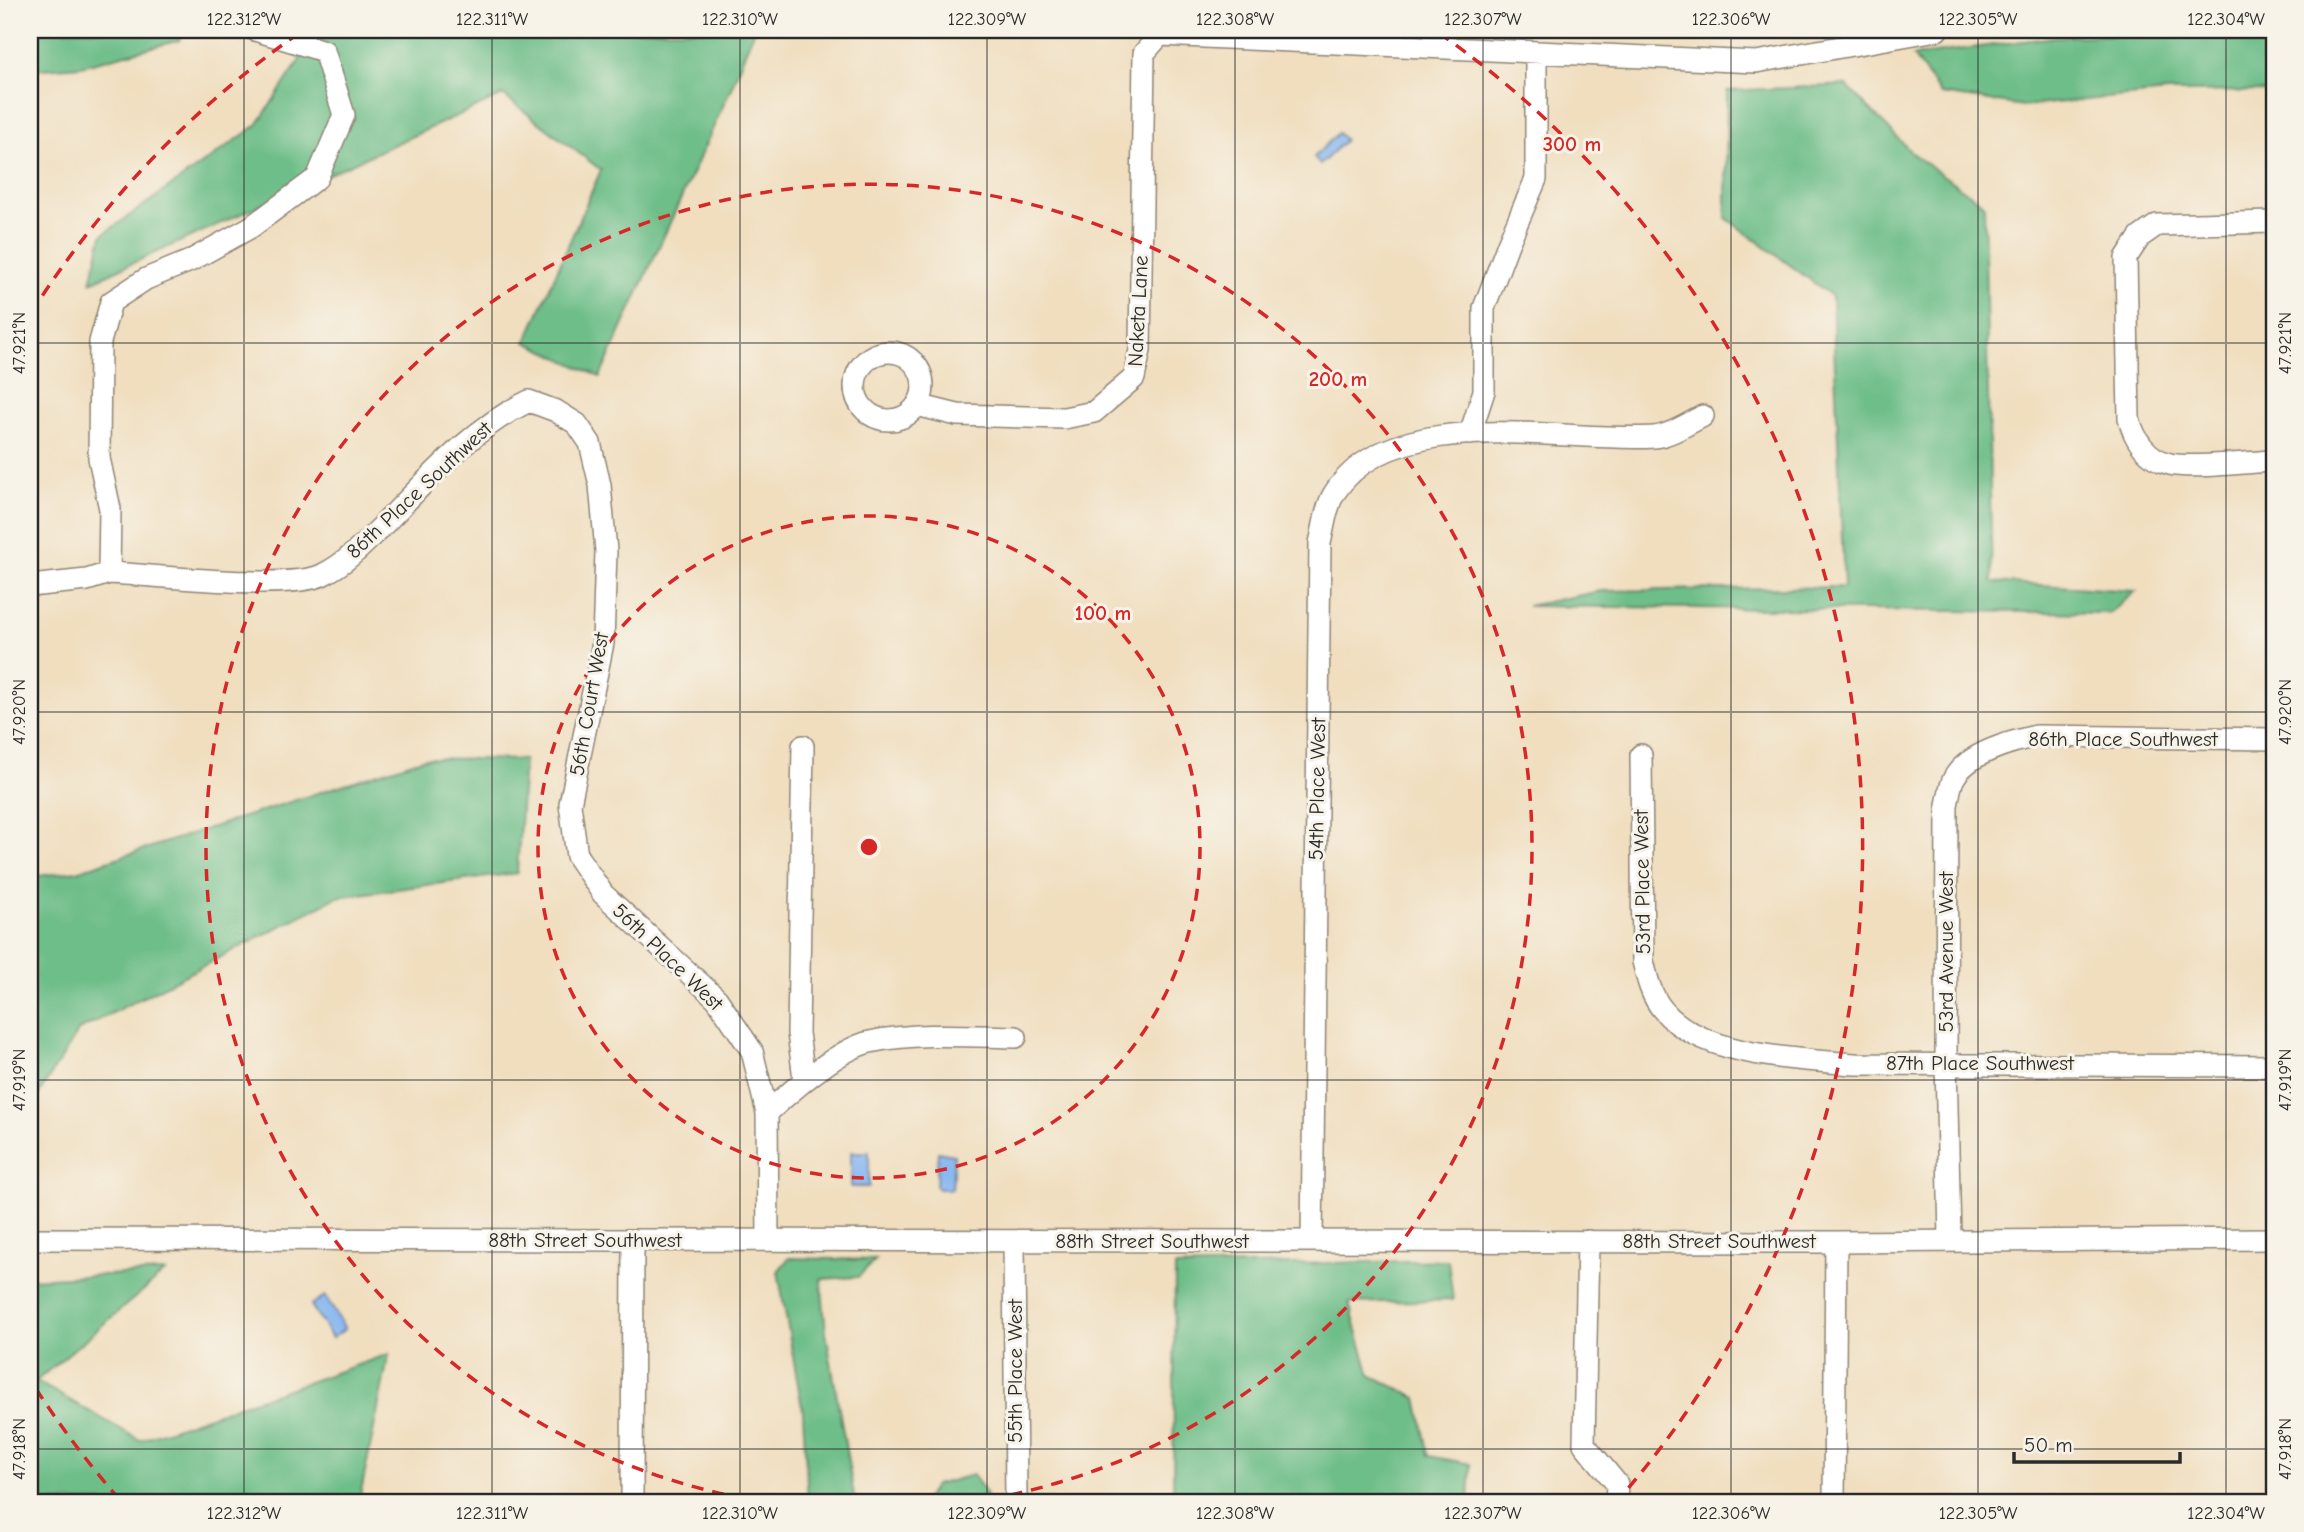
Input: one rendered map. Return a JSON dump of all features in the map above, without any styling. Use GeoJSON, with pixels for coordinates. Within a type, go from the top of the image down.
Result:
{"type":"FeatureCollection","features":[{"type":"Feature","properties":{"kind":"street"},"geometry":{"type":"LineString","coordinates":[[109,573],[110,509],[100,458],[100,355],[111,302],[146,279],[190,261],[251,227],[317,178],[344,115],[324,51],[255,30]]}},
{"type":"Feature","properties":{"kind":"street"},"geometry":{"type":"LineString","coordinates":[[1470,435],[1484,391],[1485,308],[1508,244],[1536,179],[1536,52],[1756,62],[1841,39],[1937,30]]}},
{"type":"Feature","properties":{"kind":"street","name":"Naketa Lane"},"geometry":{"type":"LineString","coordinates":[[917,405],[957,415],[1064,418],[1094,412],[1134,378],[1140,350],[1144,53],[1160,35],[1536,52]]}},
{"type":"Feature","properties":{"kind":"street"},"geometry":{"type":"LineString","coordinates":[[2274,222],[2157,225],[2140,237],[2126,258],[2129,418],[2133,437],[2150,455],[2171,464],[2274,461]]}},
{"type":"Feature","properties":{"kind":"street","name":"86th Place Southwest"},"geometry":{"type":"LineString","coordinates":[[30,586],[87,580],[109,573],[271,582],[320,576],[357,552],[461,445],[502,414],[529,401],[556,411]]}},
{"type":"Feature","properties":{"kind":"street","name":"56th Court West"},"geometry":{"type":"LineString","coordinates":[[556,411],[577,424],[590,443],[600,485],[606,551],[603,643],[570,804]]}},
{"type":"Feature","properties":{"kind":"street","name":"54th Place West"},"geometry":{"type":"LineString","coordinates":[[1311,1241],[1320,543],[1333,494],[1350,472],[1381,452],[1412,441],[1470,435],[1657,437],[1703,416]]}},
{"type":"Feature","properties":{"kind":"street","name":"86th Place Southwest"},"geometry":{"type":"LineString","coordinates":[[1975,758],[2018,740],[2036,736],[2274,738]]}},
{"type":"Feature","properties":{"kind":"street"},"geometry":{"type":"LineString","coordinates":[[803,746],[798,1033],[804,1078]]}},
{"type":"Feature","properties":{"kind":"street","name":"53rd Place West"},"geometry":{"type":"LineString","coordinates":[[1641,755],[1643,961],[1650,988],[1662,1010],[1689,1034]]}},
{"type":"Feature","properties":{"kind":"street","name":"53rd Avenue West"},"geometry":{"type":"LineString","coordinates":[[1951,1240],[1946,1062],[1947,804],[1954,777],[1975,758]]}},
{"type":"Feature","properties":{"kind":"street","name":"56th Place West"},"geometry":{"type":"LineString","coordinates":[[570,804],[577,856],[603,894],[717,999],[752,1052],[767,1113],[768,1239]]}},
{"type":"Feature","properties":{"kind":"street","name":"87th Place Southwest"},"geometry":{"type":"LineString","coordinates":[[1689,1034],[1729,1047],[1791,1059],[1855,1064],[1946,1062],[2274,1066]]}},
{"type":"Feature","properties":{"kind":"street"},"geometry":{"type":"LineString","coordinates":[[767,1113],[804,1078],[867,1043],[929,1036],[1016,1037]]}},
{"type":"Feature","properties":{"kind":"street","name":"88th Street Southwest"},"geometry":{"type":"LineString","coordinates":[[30,1239],[1836,1242],[2274,1239]]}},
{"type":"Feature","properties":{"kind":"street"},"geometry":{"type":"LineString","coordinates":[[632,1502],[633,1241]]}},
{"type":"Feature","properties":{"kind":"street","name":"55th Place West"},"geometry":{"type":"LineString","coordinates":[[1014,1241],[1016,1502]]}},
{"type":"Feature","properties":{"kind":"street"},"geometry":{"type":"LineString","coordinates":[[1588,1241],[1584,1444],[1617,1484],[1616,1502]]}},
{"type":"Feature","properties":{"kind":"street"},"geometry":{"type":"LineString","coordinates":[[1834,1502],[1836,1242]]}},
{"type":"Feature","properties":{"kind":"green space"},"geometry":{"type":"Polygon","coordinates":[[[30,30],[182,30],[180,40],[81,66],[30,70],[30,30]]]}},
{"type":"Feature","properties":{"kind":"green space"},"geometry":{"type":"Polygon","coordinates":[[[282,30],[754,30],[731,88],[600,377],[526,342],[601,170],[503,95],[91,282],[102,235],[257,125],[300,60],[282,30]]]}},
{"type":"Feature","properties":{"kind":"green space"},"geometry":{"type":"Polygon","coordinates":[[[2274,30],[2274,91],[2167,92],[2024,106],[1941,94],[1913,56],[2053,37],[2274,30]]]}},
{"type":"Feature","properties":{"kind":"green space"},"geometry":{"type":"Polygon","coordinates":[[[1846,85],[1914,155],[1984,204],[1992,582],[2136,591],[2110,613],[1527,606],[1601,591],[1844,587],[1832,296],[1726,218],[1727,91],[1846,85]]]}},
{"type":"Feature","properties":{"kind":"green space"},"geometry":{"type":"Polygon","coordinates":[[[425,758],[524,760],[517,873],[337,897],[79,1030],[30,1108],[30,877],[77,871],[425,758]]]}},
{"type":"Feature","properties":{"kind":"green space"},"geometry":{"type":"Polygon","coordinates":[[[789,1258],[875,1260],[858,1277],[821,1279],[826,1333],[855,1502],[808,1502],[803,1413],[778,1271],[789,1258]]]}},
{"type":"Feature","properties":{"kind":"green space"},"geometry":{"type":"Polygon","coordinates":[[[1448,1260],[1453,1300],[1349,1303],[1370,1375],[1417,1398],[1429,1456],[1471,1464],[1469,1502],[1173,1502],[1175,1267],[1448,1260]]]}},
{"type":"Feature","properties":{"kind":"green space"},"geometry":{"type":"Polygon","coordinates":[[[165,1272],[36,1381],[140,1440],[389,1354],[359,1502],[30,1502],[30,1279],[165,1272]]]}},
{"type":"Feature","properties":{"kind":"green space"},"geometry":{"type":"Polygon","coordinates":[[[973,1475],[985,1492],[986,1502],[924,1502],[935,1485],[973,1475]]]}},
{"type":"Feature","properties":{"kind":"water"},"geometry":{"type":"Polygon","coordinates":[[[1338,133],[1345,140],[1320,165],[1314,157],[1338,133]]]}},
{"type":"Feature","properties":{"kind":"water"},"geometry":{"type":"Polygon","coordinates":[[[851,1152],[869,1152],[869,1187],[851,1187],[851,1152]]]}},
{"type":"Feature","properties":{"kind":"water"},"geometry":{"type":"Polygon","coordinates":[[[938,1152],[954,1155],[952,1189],[938,1189],[936,1186],[938,1152]]]}},
{"type":"Feature","properties":{"kind":"water"},"geometry":{"type":"Polygon","coordinates":[[[325,1296],[345,1329],[332,1338],[311,1305],[325,1296]]]}}]}
